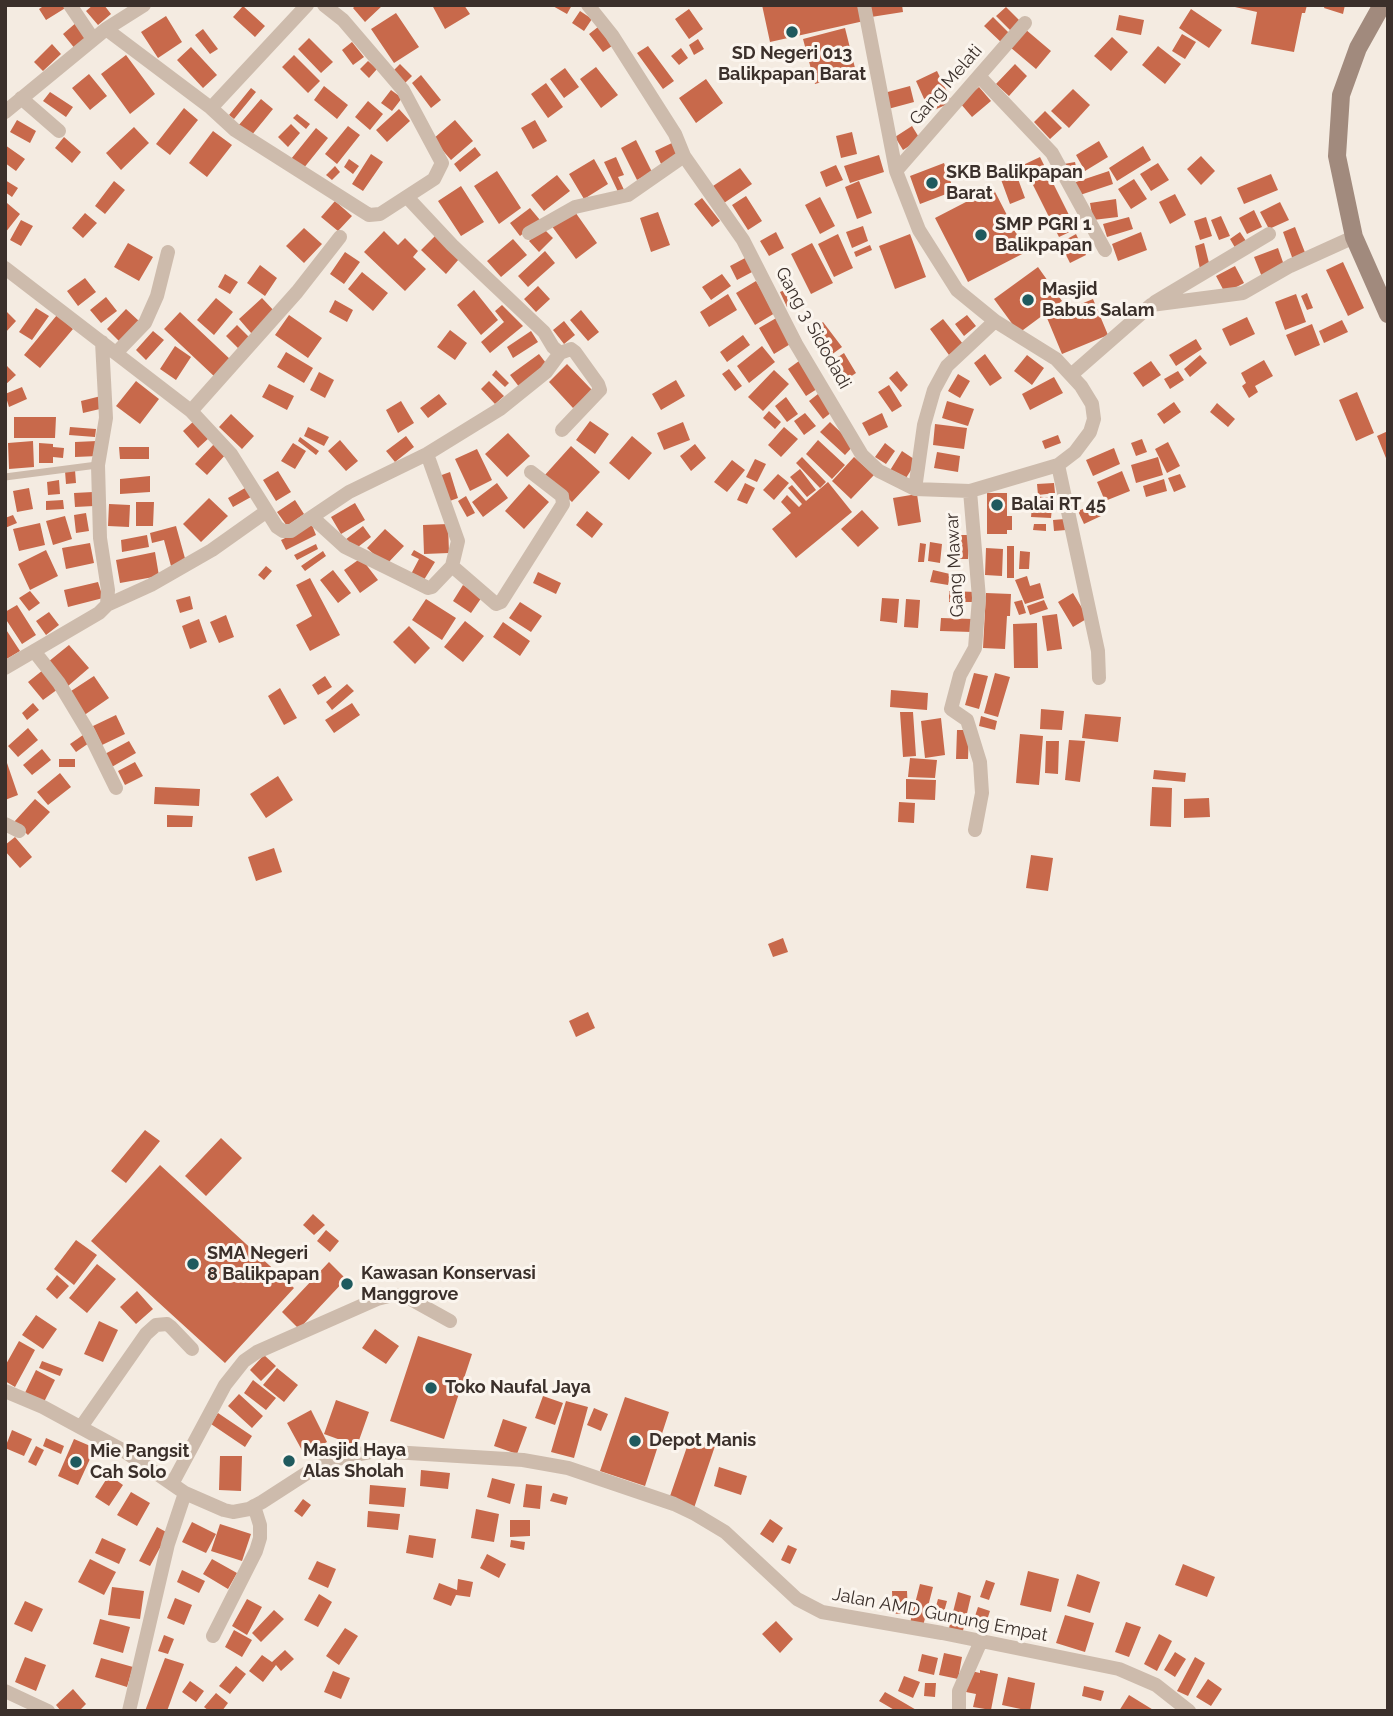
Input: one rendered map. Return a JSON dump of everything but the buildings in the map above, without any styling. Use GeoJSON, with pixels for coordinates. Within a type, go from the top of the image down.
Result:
{"type":"FeatureCollection","features":[{"type":"Feature","properties":{"kind":"main road"},"geometry":{"type":"LineString","coordinates":[[1382,5],[1358,48],[1341,95],[1337,156],[1354,236],[1388,314]]}},
{"type":"Feature","properties":{"kind":"street"},"geometry":{"type":"LineString","coordinates":[[69,5],[93,39]]}},
{"type":"Feature","properties":{"kind":"street"},"geometry":{"type":"LineString","coordinates":[[5,111],[106,29],[144,5]]}},
{"type":"Feature","properties":{"kind":"street"},"geometry":{"type":"LineString","coordinates":[[211,108],[307,5]]}},
{"type":"Feature","properties":{"kind":"street"},"geometry":{"type":"LineString","coordinates":[[106,29],[211,108],[235,130],[360,211],[369,215],[380,214],[434,179],[442,163],[403,90],[343,20],[324,5]]}},
{"type":"Feature","properties":{"kind":"street","name":"Gang 3 Sidodadi"},"geometry":{"type":"LineString","coordinates":[[588,5],[612,35],[675,134],[684,156],[743,240],[796,344],[862,455],[878,471],[915,489],[970,491],[1058,465],[1075,452],[1090,432],[1094,419],[1092,404],[1071,375]]}},
{"type":"Feature","properties":{"kind":"street"},"geometry":{"type":"LineString","coordinates":[[864,5],[895,171],[919,230],[957,290],[995,321],[1056,359],[1071,375],[1151,305],[1269,234]]}},
{"type":"Feature","properties":{"kind":"street","name":"Gang Melati"},"geometry":{"type":"LineString","coordinates":[[895,171],[1025,23]]}},
{"type":"Feature","properties":{"kind":"street"},"geometry":{"type":"LineString","coordinates":[[979,76],[1052,153],[1105,250]]}},
{"type":"Feature","properties":{"kind":"street"},"geometry":{"type":"LineString","coordinates":[[21,98],[59,131]]}},
{"type":"Feature","properties":{"kind":"street"},"geometry":{"type":"LineString","coordinates":[[528,233],[575,207],[628,195],[684,156]]}},
{"type":"Feature","properties":{"kind":"street"},"geometry":{"type":"LineString","coordinates":[[407,197],[452,245],[544,332],[560,353]]}},
{"type":"Feature","properties":{"kind":"street"},"geometry":{"type":"LineString","coordinates":[[1151,305],[1243,293],[1290,266],[1354,236]]}},
{"type":"Feature","properties":{"kind":"street"},"geometry":{"type":"LineString","coordinates":[[191,411],[297,292],[340,237]]}},
{"type":"Feature","properties":{"kind":"street"},"geometry":{"type":"LineString","coordinates":[[116,353],[145,323],[157,296],[168,252]]}},
{"type":"Feature","properties":{"kind":"street"},"geometry":{"type":"LineString","coordinates":[[5,268],[191,411],[231,454],[277,527],[283,531],[291,531],[349,492],[427,454],[500,409],[546,372],[560,353],[571,349],[600,390],[562,430]]}},
{"type":"Feature","properties":{"kind":"street"},"geometry":{"type":"LineString","coordinates":[[915,489],[924,425],[934,390],[947,366],[995,321]]}},
{"type":"Feature","properties":{"kind":"street"},"geometry":{"type":"LineString","coordinates":[[102,342],[106,418],[98,465],[100,538],[108,590],[107,605]]}},
{"type":"Feature","properties":{"kind":"street"},"geometry":{"type":"LineString","coordinates":[[312,517],[345,547],[428,588],[435,585],[452,566],[458,541],[427,454]]}},
{"type":"Feature","properties":{"kind":"street"},"geometry":{"type":"LineString","coordinates":[[1058,465],[1098,651],[1099,678]]}},
{"type":"Feature","properties":{"kind":"street"},"geometry":{"type":"LineString","coordinates":[[452,566],[496,604],[502,602],[563,504],[562,496],[531,472]]}},
{"type":"Feature","properties":{"kind":"street","name":"Gang Mawar"},"geometry":{"type":"LineString","coordinates":[[970,491],[979,598],[975,648],[960,675],[951,709],[967,720],[980,762],[982,793],[975,830]]}},
{"type":"Feature","properties":{"kind":"street"},"geometry":{"type":"LineString","coordinates":[[5,668],[99,613],[107,605],[151,585],[212,550],[267,511]]}},
{"type":"Feature","properties":{"kind":"street"},"geometry":{"type":"LineString","coordinates":[[34,651],[59,683],[89,733],[116,788]]}},
{"type":"Feature","properties":{"kind":"street"},"geometry":{"type":"LineString","coordinates":[[172,1484],[225,1385],[244,1360],[257,1352],[377,1299],[393,1295],[405,1297],[450,1321]]}},
{"type":"Feature","properties":{"kind":"street"},"geometry":{"type":"LineString","coordinates":[[81,1427],[146,1334],[156,1325],[167,1324],[192,1349]]}},
{"type":"Feature","properties":{"kind":"street","name":"Jalan AMD Gunung Empat"},"geometry":{"type":"LineString","coordinates":[[5,1391],[81,1427],[141,1461],[185,1493],[224,1510],[241,1512],[310,1471],[359,1453],[391,1451],[542,1462],[568,1468],[674,1504],[695,1514],[725,1532],[797,1599],[822,1612],[1119,1669],[1156,1685],[1189,1711]]}},
{"type":"Feature","properties":{"kind":"street"},"geometry":{"type":"LineString","coordinates":[[129,1711],[168,1545],[185,1493]]}},
{"type":"Feature","properties":{"kind":"street"},"geometry":{"type":"LineString","coordinates":[[213,1636],[256,1551],[260,1525],[254,1506]]}},
{"type":"Feature","properties":{"kind":"street"},"geometry":{"type":"LineString","coordinates":[[959,1711],[959,1691],[981,1641]]}},
{"type":"Feature","properties":{"kind":"street"},"geometry":{"type":"LineString","coordinates":[[5,1691],[48,1711]]}},
{"type":"Feature","properties":{"kind":"lane"},"geometry":{"type":"LineString","coordinates":[[5,477],[98,465]]}},
{"type":"Feature","properties":{"kind":"place","name":"SD Negeri 013 Balikpapan Barat"},"geometry":{"type":"Point","coordinates":[792,32]}},
{"type":"Feature","properties":{"kind":"place","name":"SKB Balikpapan Barat"},"geometry":{"type":"Point","coordinates":[932,183]}},
{"type":"Feature","properties":{"kind":"place","name":"SMP PGRI 1 Balikpapan"},"geometry":{"type":"Point","coordinates":[981,235]}},
{"type":"Feature","properties":{"kind":"place","name":"Masjid Babus Salam"},"geometry":{"type":"Point","coordinates":[1028,300]}},
{"type":"Feature","properties":{"kind":"place","name":"Balai RT 45"},"geometry":{"type":"Point","coordinates":[997,505]}},
{"type":"Feature","properties":{"kind":"place","name":"SMA Negeri 8 Balikpapan"},"geometry":{"type":"Point","coordinates":[193,1264]}},
{"type":"Feature","properties":{"kind":"place","name":"Kawasan Konservasi Manggrove"},"geometry":{"type":"Point","coordinates":[347,1284]}},
{"type":"Feature","properties":{"kind":"place","name":"Toko Naufal Jaya"},"geometry":{"type":"Point","coordinates":[431,1388]}},
{"type":"Feature","properties":{"kind":"place","name":"Depot Manis"},"geometry":{"type":"Point","coordinates":[635,1441]}},
{"type":"Feature","properties":{"kind":"place","name":"Masjid Haya Alas Sholah"},"geometry":{"type":"Point","coordinates":[289,1461]}},
{"type":"Feature","properties":{"kind":"place","name":"Mie Pangsit Cah Solo"},"geometry":{"type":"Point","coordinates":[76,1462]}}]}
